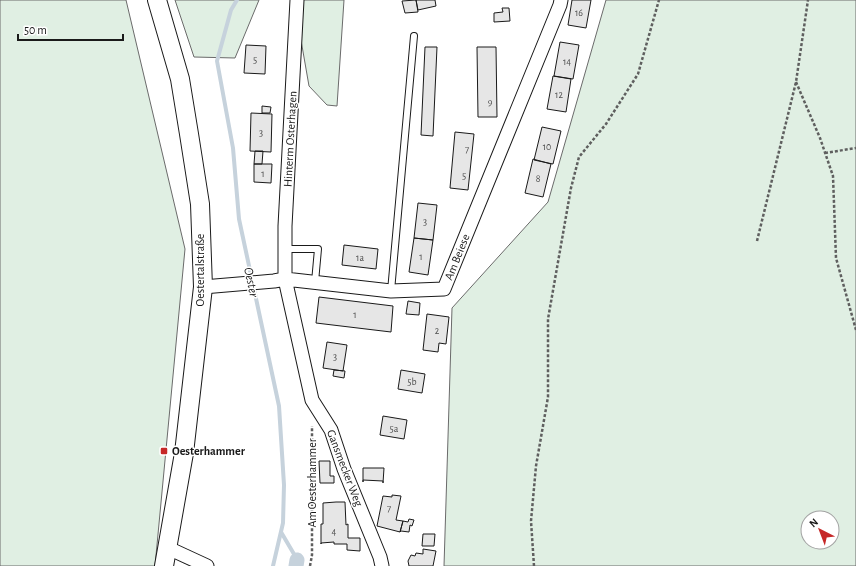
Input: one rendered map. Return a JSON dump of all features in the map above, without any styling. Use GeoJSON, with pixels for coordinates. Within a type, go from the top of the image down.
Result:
{"type":"FeatureCollection","features":[{"type":"Feature","properties":{"kind":"main road","name":"Oestertalstraße"},"geometry":{"type":"LineString","coordinates":[[157,0],[180,79],[189,134],[200,204],[203,287],[184,453],[164,566]]}},
{"type":"Feature","properties":{"kind":"street","name":"Hinterm Osterhagen"},"geometry":{"type":"LineString","coordinates":[[280,280],[285,249],[297,0]]}},
{"type":"Feature","properties":{"kind":"street","name":"Am Beiese"},"geometry":{"type":"LineString","coordinates":[[203,287],[280,280],[315,282],[391,291],[444,289],[560,5],[560,0]]}},
{"type":"Feature","properties":{"kind":"street","name":"Gansmecker Weg"},"geometry":{"type":"LineString","coordinates":[[280,280],[312,400],[331,430],[344,469],[380,557],[382,566]]}},
{"type":"Feature","properties":{"kind":"street"},"geometry":{"type":"LineString","coordinates":[[168,548],[207,566]]}},
{"type":"Feature","properties":{"kind":"lane"},"geometry":{"type":"LineString","coordinates":[[391,291],[414,36]]}},
{"type":"Feature","properties":{"kind":"lane"},"geometry":{"type":"LineString","coordinates":[[285,249],[318,249],[315,282]]}},
{"type":"Feature","properties":{"kind":"path"},"geometry":{"type":"LineString","coordinates":[[534,566],[531,521],[536,466],[548,397],[548,319],[572,188],[579,157],[606,124],[638,74],[660,0]]}},
{"type":"Feature","properties":{"kind":"path"},"geometry":{"type":"LineString","coordinates":[[757,242],[796,82],[808,0]]}},
{"type":"Feature","properties":{"kind":"path"},"geometry":{"type":"LineString","coordinates":[[796,82],[820,138],[833,176],[836,258],[856,330]]}},
{"type":"Feature","properties":{"kind":"path"},"geometry":{"type":"LineString","coordinates":[[825,153],[856,148]]}},
{"type":"Feature","properties":{"kind":"path","name":"Am Oesterhammer"},"geometry":{"type":"LineString","coordinates":[[310,566],[312,555],[312,400]]}},
{"type":"Feature","properties":{"kind":"green space"},"geometry":{"type":"Polygon","coordinates":[[[0,0],[126,0],[185,249],[155,566],[0,566],[0,0]]]}},
{"type":"Feature","properties":{"kind":"green space"},"geometry":{"type":"Polygon","coordinates":[[[175,0],[259,0],[235,58],[194,57],[175,0]]]}},
{"type":"Feature","properties":{"kind":"green space"},"geometry":{"type":"Polygon","coordinates":[[[294,0],[344,0],[337,106],[327,105],[309,86],[294,0]]]}},
{"type":"Feature","properties":{"kind":"green space"},"geometry":{"type":"Polygon","coordinates":[[[606,0],[856,0],[856,566],[444,566],[452,308],[548,202],[606,0]]]}},
{"type":"Feature","properties":{"kind":"building"},"geometry":{"type":"Polygon","coordinates":[[[416,0],[435,0],[436,6],[418,10],[416,0]]]}},
{"type":"Feature","properties":{"kind":"building"},"geometry":{"type":"Polygon","coordinates":[[[416,0],[418,12],[405,13],[402,1],[416,0]]]}},
{"type":"Feature","properties":{"kind":"building"},"geometry":{"type":"Polygon","coordinates":[[[572,0],[591,0],[586,28],[568,25],[572,0]]]}},
{"type":"Feature","properties":{"kind":"building"},"geometry":{"type":"Polygon","coordinates":[[[502,8],[509,8],[510,21],[494,22],[494,13],[503,12],[502,8]]]}},
{"type":"Feature","properties":{"kind":"building"},"geometry":{"type":"Polygon","coordinates":[[[560,42],[579,45],[573,79],[554,76],[560,42]]]}},
{"type":"Feature","properties":{"kind":"building"},"geometry":{"type":"Polygon","coordinates":[[[246,45],[266,46],[265,74],[244,73],[246,45]]]}},
{"type":"Feature","properties":{"kind":"building"},"geometry":{"type":"Polygon","coordinates":[[[425,47],[437,47],[433,136],[421,135],[425,47]]]}},
{"type":"Feature","properties":{"kind":"building"},"geometry":{"type":"Polygon","coordinates":[[[477,47],[496,47],[497,117],[478,117],[477,47]]]}},
{"type":"Feature","properties":{"kind":"building"},"geometry":{"type":"Polygon","coordinates":[[[553,76],[571,79],[566,112],[547,109],[553,76]]]}},
{"type":"Feature","properties":{"kind":"building"},"geometry":{"type":"Polygon","coordinates":[[[262,106],[271,107],[270,113],[262,113],[262,106]]]}},
{"type":"Feature","properties":{"kind":"building"},"geometry":{"type":"Polygon","coordinates":[[[251,113],[272,114],[271,152],[250,151],[251,113]]]}},
{"type":"Feature","properties":{"kind":"building"},"geometry":{"type":"Polygon","coordinates":[[[542,127],[561,131],[553,164],[534,160],[542,127]]]}},
{"type":"Feature","properties":{"kind":"building"},"geometry":{"type":"Polygon","coordinates":[[[455,132],[474,134],[468,190],[450,188],[455,132]]]}},
{"type":"Feature","properties":{"kind":"building"},"geometry":{"type":"Polygon","coordinates":[[[255,151],[263,151],[262,164],[254,164],[255,151]]]}},
{"type":"Feature","properties":{"kind":"building"},"geometry":{"type":"Polygon","coordinates":[[[533,159],[551,164],[543,197],[525,193],[533,159]]]}},
{"type":"Feature","properties":{"kind":"building"},"geometry":{"type":"Polygon","coordinates":[[[254,164],[272,164],[271,183],[254,182],[254,164]]]}},
{"type":"Feature","properties":{"kind":"building"},"geometry":{"type":"Polygon","coordinates":[[[418,203],[437,205],[433,240],[414,238],[418,203]]]}},
{"type":"Feature","properties":{"kind":"building"},"geometry":{"type":"Polygon","coordinates":[[[414,238],[433,240],[428,275],[409,272],[414,238]]]}},
{"type":"Feature","properties":{"kind":"building"},"geometry":{"type":"Polygon","coordinates":[[[344,245],[378,249],[376,269],[342,265],[344,245]]]}},
{"type":"Feature","properties":{"kind":"building"},"geometry":{"type":"Polygon","coordinates":[[[319,297],[393,306],[391,332],[316,323],[319,297]]]}},
{"type":"Feature","properties":{"kind":"building"},"geometry":{"type":"Polygon","coordinates":[[[408,301],[420,303],[419,315],[406,314],[408,301]]]}},
{"type":"Feature","properties":{"kind":"building"},"geometry":{"type":"Polygon","coordinates":[[[427,314],[449,317],[446,344],[439,343],[438,352],[423,350],[427,314]]]}},
{"type":"Feature","properties":{"kind":"building"},"geometry":{"type":"Polygon","coordinates":[[[327,342],[347,345],[343,371],[323,368],[327,342]]]}},
{"type":"Feature","properties":{"kind":"building"},"geometry":{"type":"Polygon","coordinates":[[[334,370],[345,371],[344,378],[333,376],[334,370]]]}},
{"type":"Feature","properties":{"kind":"building"},"geometry":{"type":"Polygon","coordinates":[[[401,370],[425,374],[422,393],[398,389],[401,370]]]}},
{"type":"Feature","properties":{"kind":"building"},"geometry":{"type":"Polygon","coordinates":[[[383,416],[407,420],[404,439],[380,435],[383,416]]]}},
{"type":"Feature","properties":{"kind":"building"},"geometry":{"type":"Polygon","coordinates":[[[319,461],[330,461],[330,476],[334,476],[334,483],[320,483],[319,461]]]}},
{"type":"Feature","properties":{"kind":"building"},"geometry":{"type":"Polygon","coordinates":[[[363,468],[384,468],[383,483],[383,481],[363,480],[363,468]]]}},
{"type":"Feature","properties":{"kind":"building"},"geometry":{"type":"Polygon","coordinates":[[[392,495],[401,496],[396,520],[403,521],[400,532],[377,526],[383,496],[392,497],[392,495]]]}},
{"type":"Feature","properties":{"kind":"building"},"geometry":{"type":"Polygon","coordinates":[[[345,502],[348,538],[360,538],[360,551],[347,550],[347,544],[334,544],[334,542],[321,543],[323,503],[345,502]]]}},
{"type":"Feature","properties":{"kind":"building"},"geometry":{"type":"Polygon","coordinates":[[[409,519],[414,520],[412,526],[410,525],[409,532],[400,532],[403,521],[408,522],[409,519]]]}},
{"type":"Feature","properties":{"kind":"building"},"geometry":{"type":"Polygon","coordinates":[[[423,534],[435,534],[434,546],[422,546],[423,534]]]}},
{"type":"Feature","properties":{"kind":"building"},"geometry":{"type":"Polygon","coordinates":[[[423,549],[436,551],[433,566],[409,566],[408,561],[411,555],[415,556],[416,553],[423,554],[423,549]]]}},
{"type":"Feature","properties":{"kind":"waterway","name":"Oester"},"geometry":{"type":"LineString","coordinates":[[237,0],[231,10],[217,61],[233,148],[239,219],[279,406],[284,485],[283,523],[273,566]]}},
{"type":"Feature","properties":{"kind":"waterway"},"geometry":{"type":"LineString","coordinates":[[281,532],[301,566]]}},
{"type":"Feature","properties":{"kind":"waterway"},"geometry":{"type":"LineString","coordinates":[[296,566],[297,560]]}},
{"type":"Feature","properties":{"kind":"place","name":"Oesterhammer"},"geometry":{"type":"Point","coordinates":[164,451]}}]}
